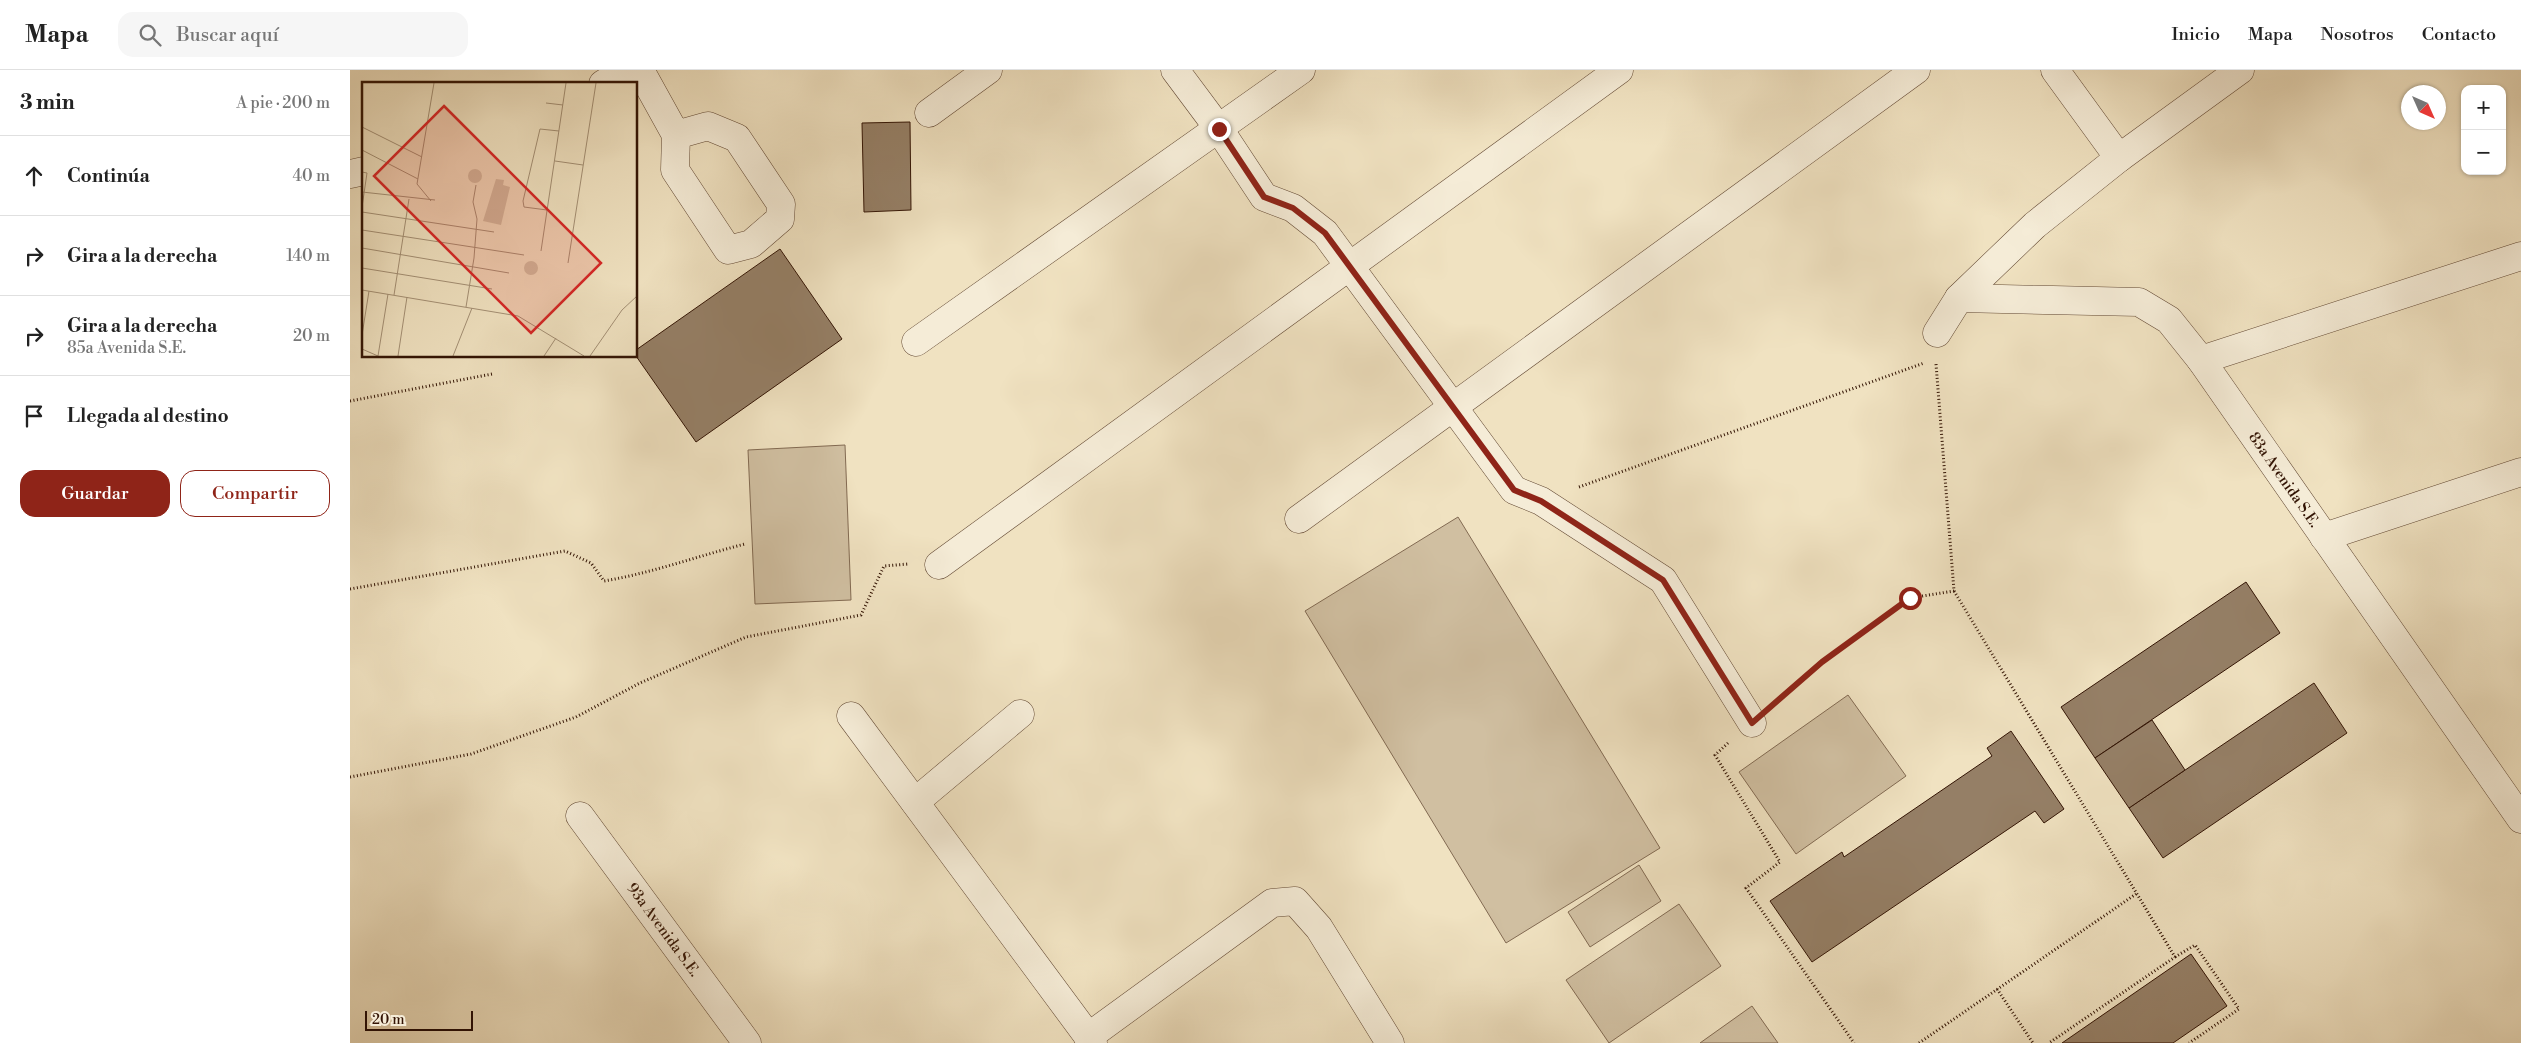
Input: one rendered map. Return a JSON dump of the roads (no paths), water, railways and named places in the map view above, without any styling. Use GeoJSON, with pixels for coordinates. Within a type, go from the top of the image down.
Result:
{"type":"FeatureCollection","features":[{"type":"Feature","properties":{"kind":"street"},"geometry":{"type":"LineString","coordinates":[[606,82],[627,70]]}},
{"type":"Feature","properties":{"kind":"street"},"geometry":{"type":"LineString","coordinates":[[640,70],[676,135],[675,170],[728,250],[751,244],[780,218],[781,204],[737,138],[708,126],[676,135]]}},
{"type":"Feature","properties":{"kind":"street"},"geometry":{"type":"LineString","coordinates":[[929,113],[988,70]]}},
{"type":"Feature","properties":{"kind":"street"},"geometry":{"type":"LineString","coordinates":[[1175,70],[1219,129],[1264,197],[1293,208],[1325,233],[1514,490],[1541,501],[1663,580],[1752,723]]}},
{"type":"Feature","properties":{"kind":"street"},"geometry":{"type":"LineString","coordinates":[[916,342],[1301,70]]}},
{"type":"Feature","properties":{"kind":"street"},"geometry":{"type":"LineString","coordinates":[[939,565],[1619,70]]}},
{"type":"Feature","properties":{"kind":"street"},"geometry":{"type":"LineString","coordinates":[[1299,519],[1916,70]]}},
{"type":"Feature","properties":{"kind":"street"},"geometry":{"type":"LineString","coordinates":[[2055,70],[2119,158]]}},
{"type":"Feature","properties":{"kind":"street"},"geometry":{"type":"LineString","coordinates":[[1936,346],[1959,298],[2035,225],[2119,158],[2240,70]]}},
{"type":"Feature","properties":{"kind":"street"},"geometry":{"type":"LineString","coordinates":[[2201,360],[2521,256]]}},
{"type":"Feature","properties":{"kind":"street","name":"83a Avenida S.E."},"geometry":{"type":"LineString","coordinates":[[1959,298],[2139,302],[2169,320],[2201,360],[2521,819]]}},
{"type":"Feature","properties":{"kind":"street"},"geometry":{"type":"LineString","coordinates":[[2324,537],[2521,472]]}},
{"type":"Feature","properties":{"kind":"street"},"geometry":{"type":"LineString","coordinates":[[915,802],[1020,714]]}},
{"type":"Feature","properties":{"kind":"street"},"geometry":{"type":"LineString","coordinates":[[851,716],[1090,1040],[1272,903],[1295,900],[1319,928],[1390,1043]]}},
{"type":"Feature","properties":{"kind":"street","name":"93a Avenida S.E."},"geometry":{"type":"LineString","coordinates":[[580,816],[747,1043]]}}]}
